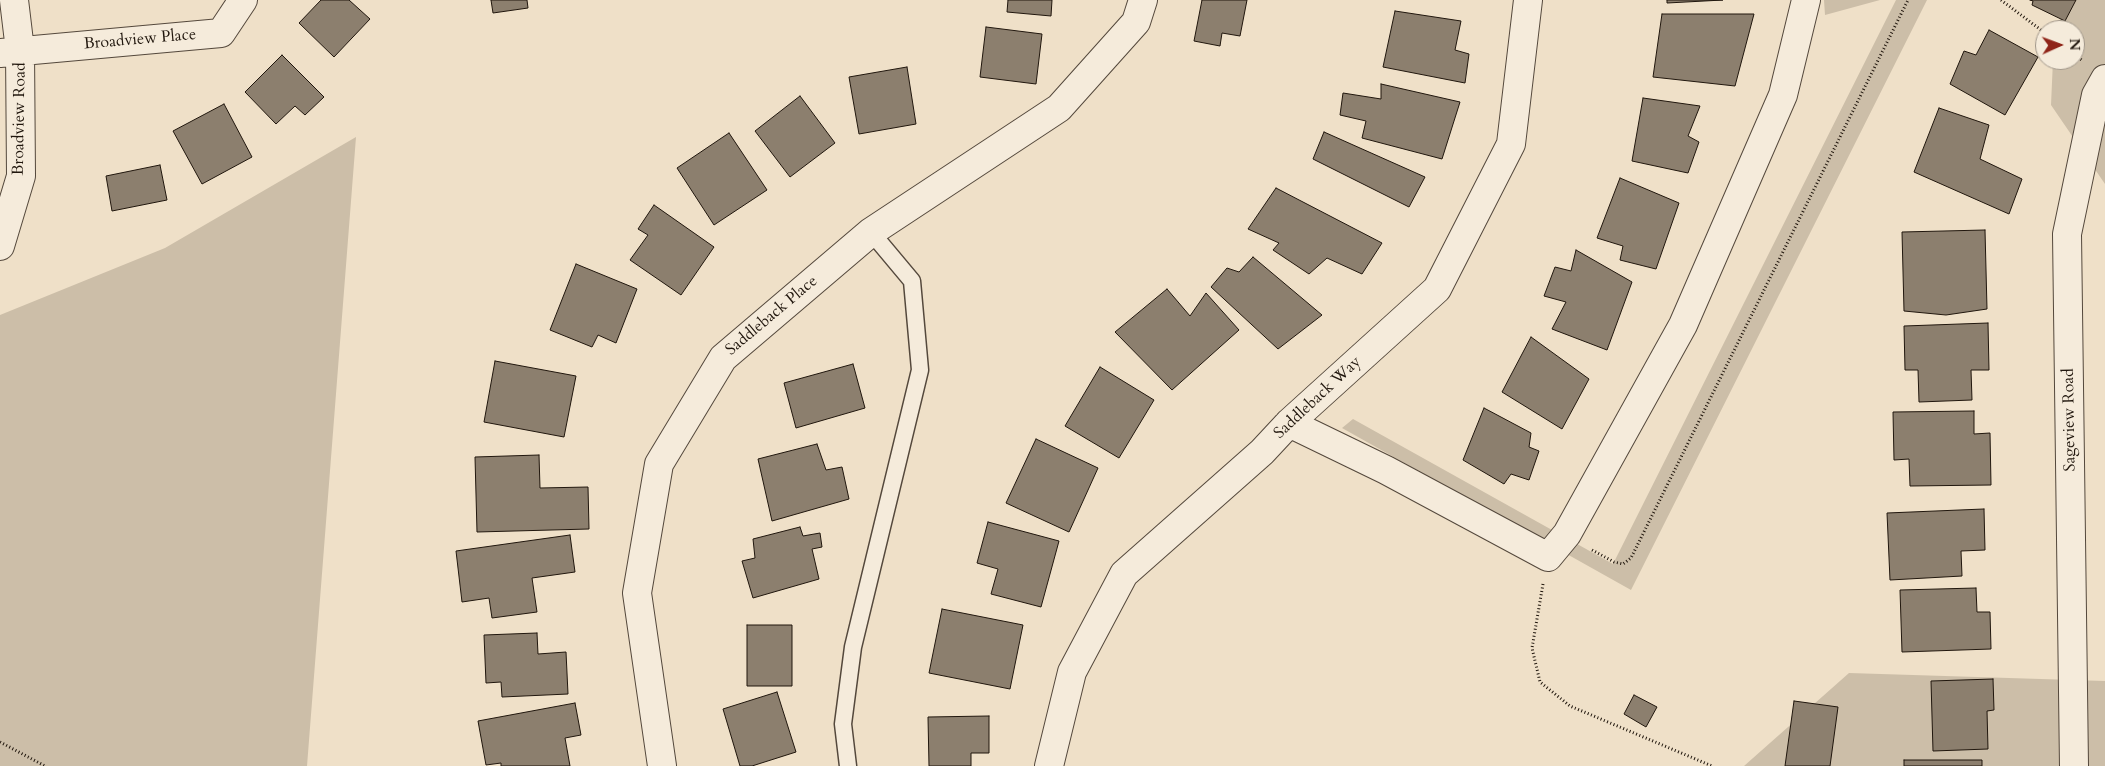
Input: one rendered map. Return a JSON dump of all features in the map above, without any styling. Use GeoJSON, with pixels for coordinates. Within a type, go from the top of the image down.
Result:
{"type":"FeatureCollection","features":[{"type":"Feature","properties":{"kind":"street","name":"Broadview Road"},"geometry":{"type":"LineString","coordinates":[[0,246],[21,176],[10,51],[14,0]]}},
{"type":"Feature","properties":{"kind":"street","name":"Broadview Place"},"geometry":{"type":"LineString","coordinates":[[10,51],[221,32],[243,0]]}},
{"type":"Feature","properties":{"kind":"street","name":"Saddleback Place"},"geometry":{"type":"LineString","coordinates":[[662,766],[637,593],[658,464],[722,358],[871,232],[1059,108],[1136,22],[1143,0]]}},
{"type":"Feature","properties":{"kind":"street","name":"Saddleback Way"},"geometry":{"type":"LineString","coordinates":[[1049,766],[1072,672],[1124,574],[1262,452],[1288,423],[1438,289],[1511,144],[1528,0]]}},
{"type":"Feature","properties":{"kind":"street"},"geometry":{"type":"LineString","coordinates":[[1288,423],[1386,470],[1548,557],[1567,534],[1683,325],[1783,95],[1806,0]]}},
{"type":"Feature","properties":{"kind":"street","name":"Sageview Road"},"geometry":{"type":"LineString","coordinates":[[2074,766],[2068,234],[2096,95],[2105,79]]}},
{"type":"Feature","properties":{"kind":"lane"},"geometry":{"type":"LineString","coordinates":[[848,766],[843,724],[853,647],[920,370],[912,282],[871,232]]}},
{"type":"Feature","properties":{"kind":"path"},"geometry":{"type":"LineString","coordinates":[[1567,534],[1614,562],[1623,564],[1631,558],[1908,0]]}},
{"type":"Feature","properties":{"kind":"path"},"geometry":{"type":"LineString","coordinates":[[2001,0],[2035,26]]}},
{"type":"Feature","properties":{"kind":"path"},"geometry":{"type":"LineString","coordinates":[[1548,557],[1532,648],[1540,682],[1570,706],[1712,766]]}},
{"type":"Feature","properties":{"kind":"path"},"geometry":{"type":"LineString","coordinates":[[0,742],[45,766]]}},
{"type":"Feature","properties":{"kind":"shaded area"},"geometry":{"type":"Polygon","coordinates":[[[1824,0],[1880,0],[1825,15],[1824,0]]]}},
{"type":"Feature","properties":{"kind":"shaded area"},"geometry":{"type":"Polygon","coordinates":[[[1896,0],[1927,0],[1631,590],[1342,428],[1353,419],[1613,564],[1896,0]]]}},
{"type":"Feature","properties":{"kind":"shaded area"},"geometry":{"type":"Polygon","coordinates":[[[2069,0],[2105,0],[2105,184],[2051,105],[2053,70],[2085,70],[2085,20],[2060,20],[2069,0]]]}},
{"type":"Feature","properties":{"kind":"shaded area"},"geometry":{"type":"Polygon","coordinates":[[[356,137],[307,766],[0,766],[0,315],[165,248],[356,137]]]}},
{"type":"Feature","properties":{"kind":"shaded area"},"geometry":{"type":"Polygon","coordinates":[[[1849,673],[2105,681],[2105,766],[1744,766],[1849,673]]]}},
{"type":"Feature","properties":{"kind":"building"},"geometry":{"type":"Polygon","coordinates":[[[321,0],[349,0],[370,19],[334,57],[299,23],[321,0]]]}},
{"type":"Feature","properties":{"kind":"building"},"geometry":{"type":"Polygon","coordinates":[[[491,0],[527,0],[528,8],[493,13],[491,0]]]}},
{"type":"Feature","properties":{"kind":"building"},"geometry":{"type":"Polygon","coordinates":[[[1008,0],[1052,0],[1051,16],[1007,12],[1008,0]]]}},
{"type":"Feature","properties":{"kind":"building"},"geometry":{"type":"Polygon","coordinates":[[[1202,0],[1247,0],[1240,36],[1222,33],[1220,46],[1194,41],[1202,0]]]}},
{"type":"Feature","properties":{"kind":"building"},"geometry":{"type":"Polygon","coordinates":[[[1667,0],[1723,0],[1667,3],[1667,0]]]}},
{"type":"Feature","properties":{"kind":"building"},"geometry":{"type":"Polygon","coordinates":[[[2030,0],[2076,0],[2066,20],[2032,5],[2033,1],[2030,0]]]}},
{"type":"Feature","properties":{"kind":"building"},"geometry":{"type":"Polygon","coordinates":[[[1395,11],[1461,21],[1455,50],[1469,54],[1465,83],[1383,67],[1395,11]]]}},
{"type":"Feature","properties":{"kind":"building"},"geometry":{"type":"Polygon","coordinates":[[[1662,14],[1754,14],[1735,86],[1653,77],[1662,14]]]}},
{"type":"Feature","properties":{"kind":"building"},"geometry":{"type":"Polygon","coordinates":[[[986,27],[1042,34],[1036,84],[980,77],[986,27]]]}},
{"type":"Feature","properties":{"kind":"building"},"geometry":{"type":"Polygon","coordinates":[[[1989,30],[2035,55],[2035,62],[2005,115],[1950,84],[1964,51],[1976,55],[1989,30]]]}},
{"type":"Feature","properties":{"kind":"building"},"geometry":{"type":"Polygon","coordinates":[[[282,55],[324,97],[305,115],[295,106],[276,124],[245,92],[282,55]]]}},
{"type":"Feature","properties":{"kind":"building"},"geometry":{"type":"Polygon","coordinates":[[[907,67],[916,124],[859,134],[849,77],[907,67]]]}},
{"type":"Feature","properties":{"kind":"building"},"geometry":{"type":"Polygon","coordinates":[[[1381,84],[1460,102],[1442,159],[1362,138],[1366,121],[1340,115],[1343,93],[1381,99],[1381,84]]]}},
{"type":"Feature","properties":{"kind":"building"},"geometry":{"type":"Polygon","coordinates":[[[800,96],[835,143],[790,177],[755,131],[800,96]]]}},
{"type":"Feature","properties":{"kind":"building"},"geometry":{"type":"Polygon","coordinates":[[[1643,98],[1700,106],[1688,136],[1699,142],[1688,173],[1632,161],[1643,98]]]}},
{"type":"Feature","properties":{"kind":"building"},"geometry":{"type":"Polygon","coordinates":[[[224,104],[252,157],[202,184],[173,131],[224,104]]]}},
{"type":"Feature","properties":{"kind":"building"},"geometry":{"type":"Polygon","coordinates":[[[1939,108],[1989,125],[1980,159],[2022,179],[2009,214],[1914,172],[1939,108]]]}},
{"type":"Feature","properties":{"kind":"building"},"geometry":{"type":"Polygon","coordinates":[[[1324,132],[1425,177],[1409,207],[1313,159],[1324,132]]]}},
{"type":"Feature","properties":{"kind":"building"},"geometry":{"type":"Polygon","coordinates":[[[729,133],[767,190],[714,225],[677,168],[729,133]]]}},
{"type":"Feature","properties":{"kind":"building"},"geometry":{"type":"Polygon","coordinates":[[[160,165],[167,200],[112,211],[106,176],[160,165]]]}},
{"type":"Feature","properties":{"kind":"building"},"geometry":{"type":"Polygon","coordinates":[[[1620,178],[1679,203],[1656,269],[1620,260],[1623,246],[1597,238],[1620,178]]]}},
{"type":"Feature","properties":{"kind":"building"},"geometry":{"type":"Polygon","coordinates":[[[1276,188],[1382,243],[1362,274],[1327,258],[1309,274],[1273,250],[1279,243],[1248,229],[1276,188]]]}},
{"type":"Feature","properties":{"kind":"building"},"geometry":{"type":"Polygon","coordinates":[[[654,205],[714,247],[681,295],[630,260],[648,235],[638,229],[654,205]]]}},
{"type":"Feature","properties":{"kind":"building"},"geometry":{"type":"Polygon","coordinates":[[[1985,230],[1987,309],[1946,315],[1904,311],[1902,232],[1985,230]]]}},
{"type":"Feature","properties":{"kind":"building"},"geometry":{"type":"Polygon","coordinates":[[[1576,250],[1632,282],[1607,350],[1552,329],[1566,302],[1544,296],[1555,267],[1571,271],[1576,250]]]}},
{"type":"Feature","properties":{"kind":"building"},"geometry":{"type":"Polygon","coordinates":[[[1253,257],[1322,315],[1278,349],[1211,287],[1227,268],[1239,272],[1253,257]]]}},
{"type":"Feature","properties":{"kind":"building"},"geometry":{"type":"Polygon","coordinates":[[[576,264],[637,289],[616,343],[598,335],[592,347],[550,330],[576,264]]]}},
{"type":"Feature","properties":{"kind":"building"},"geometry":{"type":"Polygon","coordinates":[[[1167,289],[1190,316],[1206,293],[1239,330],[1172,390],[1115,332],[1167,289]]]}},
{"type":"Feature","properties":{"kind":"building"},"geometry":{"type":"Polygon","coordinates":[[[1988,323],[1989,370],[1971,370],[1972,400],[1919,402],[1918,370],[1905,370],[1904,326],[1988,323]]]}},
{"type":"Feature","properties":{"kind":"building"},"geometry":{"type":"Polygon","coordinates":[[[1531,337],[1589,379],[1562,429],[1502,392],[1531,337]]]}},
{"type":"Feature","properties":{"kind":"building"},"geometry":{"type":"Polygon","coordinates":[[[495,361],[576,376],[564,437],[484,422],[495,361]]]}},
{"type":"Feature","properties":{"kind":"building"},"geometry":{"type":"Polygon","coordinates":[[[853,364],[865,408],[796,428],[784,383],[853,364]]]}},
{"type":"Feature","properties":{"kind":"building"},"geometry":{"type":"Polygon","coordinates":[[[1100,367],[1154,400],[1119,458],[1065,426],[1100,367]]]}},
{"type":"Feature","properties":{"kind":"building"},"geometry":{"type":"Polygon","coordinates":[[[1484,408],[1531,433],[1529,447],[1539,451],[1529,480],[1511,474],[1504,484],[1463,460],[1484,408]]]}},
{"type":"Feature","properties":{"kind":"building"},"geometry":{"type":"Polygon","coordinates":[[[1974,411],[1974,434],[1990,433],[1991,485],[1910,486],[1909,459],[1894,460],[1893,412],[1974,411]]]}},
{"type":"Feature","properties":{"kind":"building"},"geometry":{"type":"Polygon","coordinates":[[[1036,439],[1098,468],[1069,532],[1006,503],[1036,439]]]}},
{"type":"Feature","properties":{"kind":"building"},"geometry":{"type":"Polygon","coordinates":[[[817,444],[826,470],[842,467],[849,499],[772,521],[758,459],[817,444]]]}},
{"type":"Feature","properties":{"kind":"building"},"geometry":{"type":"Polygon","coordinates":[[[539,455],[540,488],[588,487],[589,529],[477,532],[475,457],[539,455]]]}},
{"type":"Feature","properties":{"kind":"building"},"geometry":{"type":"Polygon","coordinates":[[[1984,509],[1985,550],[1961,551],[1962,576],[1890,580],[1887,513],[1984,509]]]}},
{"type":"Feature","properties":{"kind":"building"},"geometry":{"type":"Polygon","coordinates":[[[988,522],[1059,541],[1041,607],[991,594],[998,569],[977,563],[988,522]]]}},
{"type":"Feature","properties":{"kind":"building"},"geometry":{"type":"Polygon","coordinates":[[[800,527],[803,536],[820,533],[822,547],[812,549],[819,579],[753,598],[742,561],[755,558],[753,539],[800,527]]]}},
{"type":"Feature","properties":{"kind":"building"},"geometry":{"type":"Polygon","coordinates":[[[570,535],[575,572],[532,578],[537,612],[492,618],[489,598],[462,602],[456,551],[570,535]]]}},
{"type":"Feature","properties":{"kind":"building"},"geometry":{"type":"Polygon","coordinates":[[[1976,588],[1977,612],[1990,612],[1991,649],[1902,652],[1900,590],[1976,588]]]}},
{"type":"Feature","properties":{"kind":"building"},"geometry":{"type":"Polygon","coordinates":[[[942,609],[1023,625],[1010,689],[929,673],[942,609]]]}},
{"type":"Feature","properties":{"kind":"building"},"geometry":{"type":"Polygon","coordinates":[[[747,625],[792,625],[792,686],[747,686],[747,625]]]}},
{"type":"Feature","properties":{"kind":"building"},"geometry":{"type":"Polygon","coordinates":[[[537,633],[538,654],[566,652],[568,694],[502,697],[501,682],[486,683],[484,635],[537,633]]]}},
{"type":"Feature","properties":{"kind":"building"},"geometry":{"type":"Polygon","coordinates":[[[1993,679],[1994,710],[1987,711],[1988,749],[1933,751],[1931,681],[1993,679]]]}},
{"type":"Feature","properties":{"kind":"building"},"geometry":{"type":"Polygon","coordinates":[[[777,692],[796,752],[752,766],[740,766],[723,709],[777,692]]]}},
{"type":"Feature","properties":{"kind":"building"},"geometry":{"type":"Polygon","coordinates":[[[1634,695],[1657,707],[1646,727],[1624,714],[1634,695]]]}},
{"type":"Feature","properties":{"kind":"building"},"geometry":{"type":"Polygon","coordinates":[[[1794,701],[1838,707],[1830,766],[1785,766],[1794,701]]]}},
{"type":"Feature","properties":{"kind":"building"},"geometry":{"type":"Polygon","coordinates":[[[575,703],[581,735],[565,738],[570,766],[501,766],[501,763],[486,765],[478,721],[575,703]]]}},
{"type":"Feature","properties":{"kind":"building"},"geometry":{"type":"Polygon","coordinates":[[[989,716],[989,753],[971,753],[971,766],[929,766],[928,717],[989,716]]]}},
{"type":"Feature","properties":{"kind":"building"},"geometry":{"type":"Polygon","coordinates":[[[1904,760],[1982,760],[1982,766],[1904,766],[1904,760]]]}}]}
